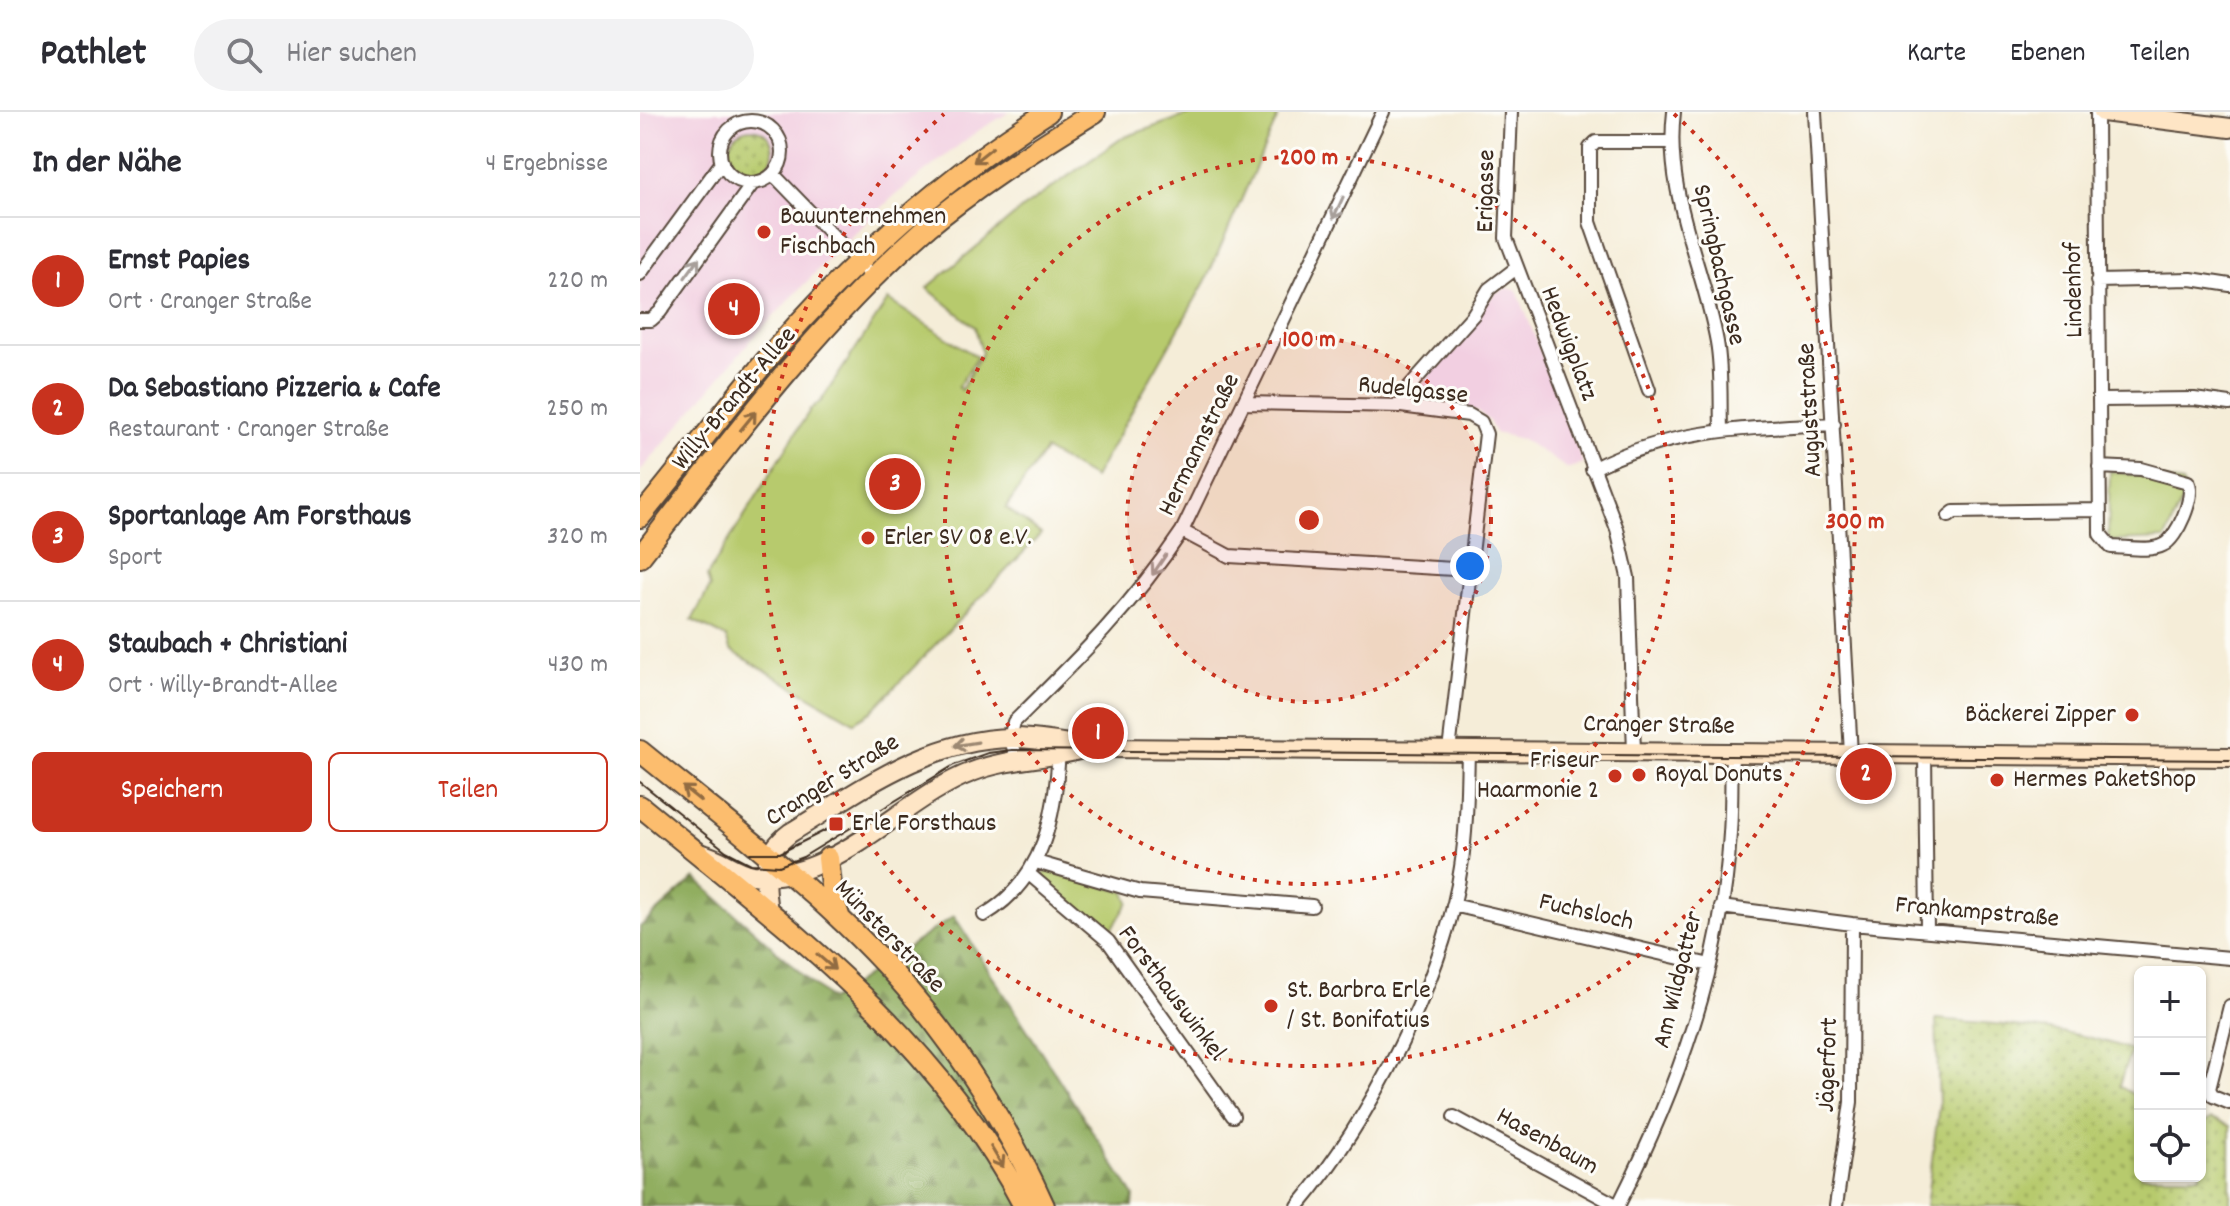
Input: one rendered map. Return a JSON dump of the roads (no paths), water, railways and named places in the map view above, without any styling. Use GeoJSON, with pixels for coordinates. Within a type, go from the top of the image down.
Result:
{"type":"FeatureCollection","features":[{"type":"Feature","properties":{"kind":"main road","name":"Willy-Brandt-Allee"},"geometry":{"type":"LineString","coordinates":[[640,517],[773,352],[859,261],[912,212],[983,155],[1048,112]]}},
{"type":"Feature","properties":{"kind":"main road","name":"Willy-Brandt-Allee"},"geometry":{"type":"LineString","coordinates":[[640,557],[772,391],[874,278],[926,229],[1010,165],[1095,112]]}},
{"type":"Feature","properties":{"kind":"main road"},"geometry":{"type":"LineString","coordinates":[[2100,112],[2230,128]]}},
{"type":"Feature","properties":{"kind":"main road","name":"Cranger Straße"},"geometry":{"type":"LineString","coordinates":[[1059,749],[1010,738],[946,748],[906,764],[773,846],[774,868],[810,868],[971,772],[1059,749],[2230,757]]}},
{"type":"Feature","properties":{"kind":"main road","name":"Münsterstraße"},"geometry":{"type":"LineString","coordinates":[[640,751],[745,836],[774,868],[841,923],[909,990],[941,1031],[1008,1137],[1044,1206]]}},
{"type":"Feature","properties":{"kind":"main road"},"geometry":{"type":"LineString","coordinates":[[640,806],[768,911],[873,1003],[921,1053],[972,1118],[1024,1206]]}},
{"type":"Feature","properties":{"kind":"main road"},"geometry":{"type":"LineString","coordinates":[[745,836],[764,841],[790,833]]}},
{"type":"Feature","properties":{"kind":"main road"},"geometry":{"type":"LineString","coordinates":[[697,853],[716,857],[746,873],[774,868],[768,911]]}},
{"type":"Feature","properties":{"kind":"main road"},"geometry":{"type":"LineString","coordinates":[[828,858],[834,907],[841,923]]}},
{"type":"Feature","properties":{"kind":"street","name":"Hermannstraße"},"geometry":{"type":"LineString","coordinates":[[1010,738],[1014,722],[1112,626],[1182,531],[1383,112]]}},
{"type":"Feature","properties":{"kind":"street","name":"Erigasse"},"geometry":{"type":"LineString","coordinates":[[1511,112],[1506,238],[1515,269]]}},
{"type":"Feature","properties":{"kind":"street","name":"Springbachgasse"},"geometry":{"type":"LineString","coordinates":[[1674,112],[1670,142],[1679,206],[1717,344],[1721,429]]}},
{"type":"Feature","properties":{"kind":"street","name":"Auguststraße"},"geometry":{"type":"LineString","coordinates":[[1815,112],[1851,754]]}},
{"type":"Feature","properties":{"kind":"street","name":"Lindenhof"},"geometry":{"type":"LineString","coordinates":[[2099,467],[2165,473],[2177,476],[2192,487],[2171,540],[2156,548],[2111,547],[2101,539],[2099,510],[2097,281],[2100,112]]}},
{"type":"Feature","properties":{"kind":"street"},"geometry":{"type":"LineString","coordinates":[[640,320],[651,320],[660,312],[753,183],[773,174],[782,157],[779,137],[772,129],[754,121],[735,125],[727,132],[720,149],[722,162],[730,174],[753,183]]}},
{"type":"Feature","properties":{"kind":"street"},"geometry":{"type":"LineString","coordinates":[[1649,390],[1590,222],[1590,148],[1596,142],[1670,142]]}},
{"type":"Feature","properties":{"kind":"street"},"geometry":{"type":"LineString","coordinates":[[640,274],[722,162]]}},
{"type":"Feature","properties":{"kind":"street"},"geometry":{"type":"LineString","coordinates":[[773,174],[874,278]]}},
{"type":"Feature","properties":{"kind":"street","name":"Hedwigplatz"},"geometry":{"type":"LineString","coordinates":[[1401,406],[1408,388],[1473,315],[1489,289],[1515,269],[1617,529],[1628,577],[1634,752]]}},
{"type":"Feature","properties":{"kind":"street"},"geometry":{"type":"LineString","coordinates":[[2097,281],[2191,279],[2230,285]]}},
{"type":"Feature","properties":{"kind":"street"},"geometry":{"type":"LineString","coordinates":[[2099,400],[2194,399],[2230,404]]}},
{"type":"Feature","properties":{"kind":"street","name":"Rudelgasse"},"geometry":{"type":"LineString","coordinates":[[1246,403],[1401,406],[1469,415],[1481,422],[1486,434],[1471,570],[1458,751],[1461,866],[1453,905],[1428,981],[1395,1052],[1352,1130],[1298,1206]]}},
{"type":"Feature","properties":{"kind":"street"},"geometry":{"type":"LineString","coordinates":[[1592,469],[1674,437],[1721,429],[1834,424]]}},
{"type":"Feature","properties":{"kind":"street"},"geometry":{"type":"LineString","coordinates":[[1949,516],[1954,512],[2099,510]]}},
{"type":"Feature","properties":{"kind":"street"},"geometry":{"type":"LineString","coordinates":[[1182,531],[1229,556],[1471,570]]}},
{"type":"Feature","properties":{"kind":"street"},"geometry":{"type":"LineString","coordinates":[[1010,738],[1017,758]]}},
{"type":"Feature","properties":{"kind":"street"},"geometry":{"type":"LineString","coordinates":[[984,915],[1005,903],[1036,862],[1054,809],[1059,749]]}},
{"type":"Feature","properties":{"kind":"street","name":"Am Wildgatter"},"geometry":{"type":"LineString","coordinates":[[1618,1206],[1650,1143],[1683,1059],[1710,965],[1730,834],[1732,753]]}},
{"type":"Feature","properties":{"kind":"street"},"geometry":{"type":"LineString","coordinates":[[1925,753],[1927,930]]}},
{"type":"Feature","properties":{"kind":"street","name":"Forsthauswinkel"},"geometry":{"type":"LineString","coordinates":[[1036,862],[1140,892],[1312,906]]}},
{"type":"Feature","properties":{"kind":"street","name":"Forsthauswinkel"},"geometry":{"type":"LineString","coordinates":[[1029,874],[1108,941],[1233,1116]]}},
{"type":"Feature","properties":{"kind":"street","name":"Fuchsloch"},"geometry":{"type":"LineString","coordinates":[[1453,905],[1710,965]]}},
{"type":"Feature","properties":{"kind":"street","name":"Frankampstraße"},"geometry":{"type":"LineString","coordinates":[[1721,907],[1852,924],[2230,958]]}},
{"type":"Feature","properties":{"kind":"street","name":"Jägerfort"},"geometry":{"type":"LineString","coordinates":[[1836,1206],[1851,1102],[1852,924]]}},
{"type":"Feature","properties":{"kind":"street"},"geometry":{"type":"LineString","coordinates":[[2230,1006],[2209,1089],[2213,1096],[2230,1103]]}},
{"type":"Feature","properties":{"kind":"street","name":"Hasenbaum"},"geometry":{"type":"LineString","coordinates":[[1454,1117],[1618,1206]]}},
{"type":"Feature","properties":{"kind":"tram line"},"geometry":{"type":"LineString","coordinates":[[640,782],[726,851],[751,864],[779,866],[803,857],[954,765],[988,753],[1012,750],[2230,760]]}},
{"type":"Feature","properties":{"kind":"tram line"},"geometry":{"type":"LineString","coordinates":[[750,853],[780,853],[828,829]]}},
{"type":"Feature","properties":{"kind":"place","name":"Bauunternehmen Fischbach"},"geometry":{"type":"Point","coordinates":[764,232]}},
{"type":"Feature","properties":{"kind":"place","name":"Staubach + Christiani"},"geometry":{"type":"Point","coordinates":[734,309]}},
{"type":"Feature","properties":{"kind":"place","name":"Sportanlage Am Forsthaus"},"geometry":{"type":"Point","coordinates":[895,484]}},
{"type":"Feature","properties":{"kind":"place","name":"Erler SV 08 e.V."},"geometry":{"type":"Point","coordinates":[868,538]}},
{"type":"Feature","properties":{"kind":"place","name":"Bäckerei Zipper"},"geometry":{"type":"Point","coordinates":[2132,715]}},
{"type":"Feature","properties":{"kind":"place","name":"Ernst Papies"},"geometry":{"type":"Point","coordinates":[1098,733]}},
{"type":"Feature","properties":{"kind":"place","name":"Da Sebastiano Pizzeria & Cafe"},"geometry":{"type":"Point","coordinates":[1866,774]}},
{"type":"Feature","properties":{"kind":"place","name":"Royal Donuts"},"geometry":{"type":"Point","coordinates":[1639,775]}},
{"type":"Feature","properties":{"kind":"place","name":"Friseur Haarmonie 2"},"geometry":{"type":"Point","coordinates":[1615,776]}},
{"type":"Feature","properties":{"kind":"place","name":"Hermes PaketShop"},"geometry":{"type":"Point","coordinates":[1997,780]}},
{"type":"Feature","properties":{"kind":"place","name":"Erle Forsthaus"},"geometry":{"type":"Point","coordinates":[836,824]}},
{"type":"Feature","properties":{"kind":"place","name":"St. Barbra Erle / St. Bonifatius"},"geometry":{"type":"Point","coordinates":[1271,1006]}}]}
